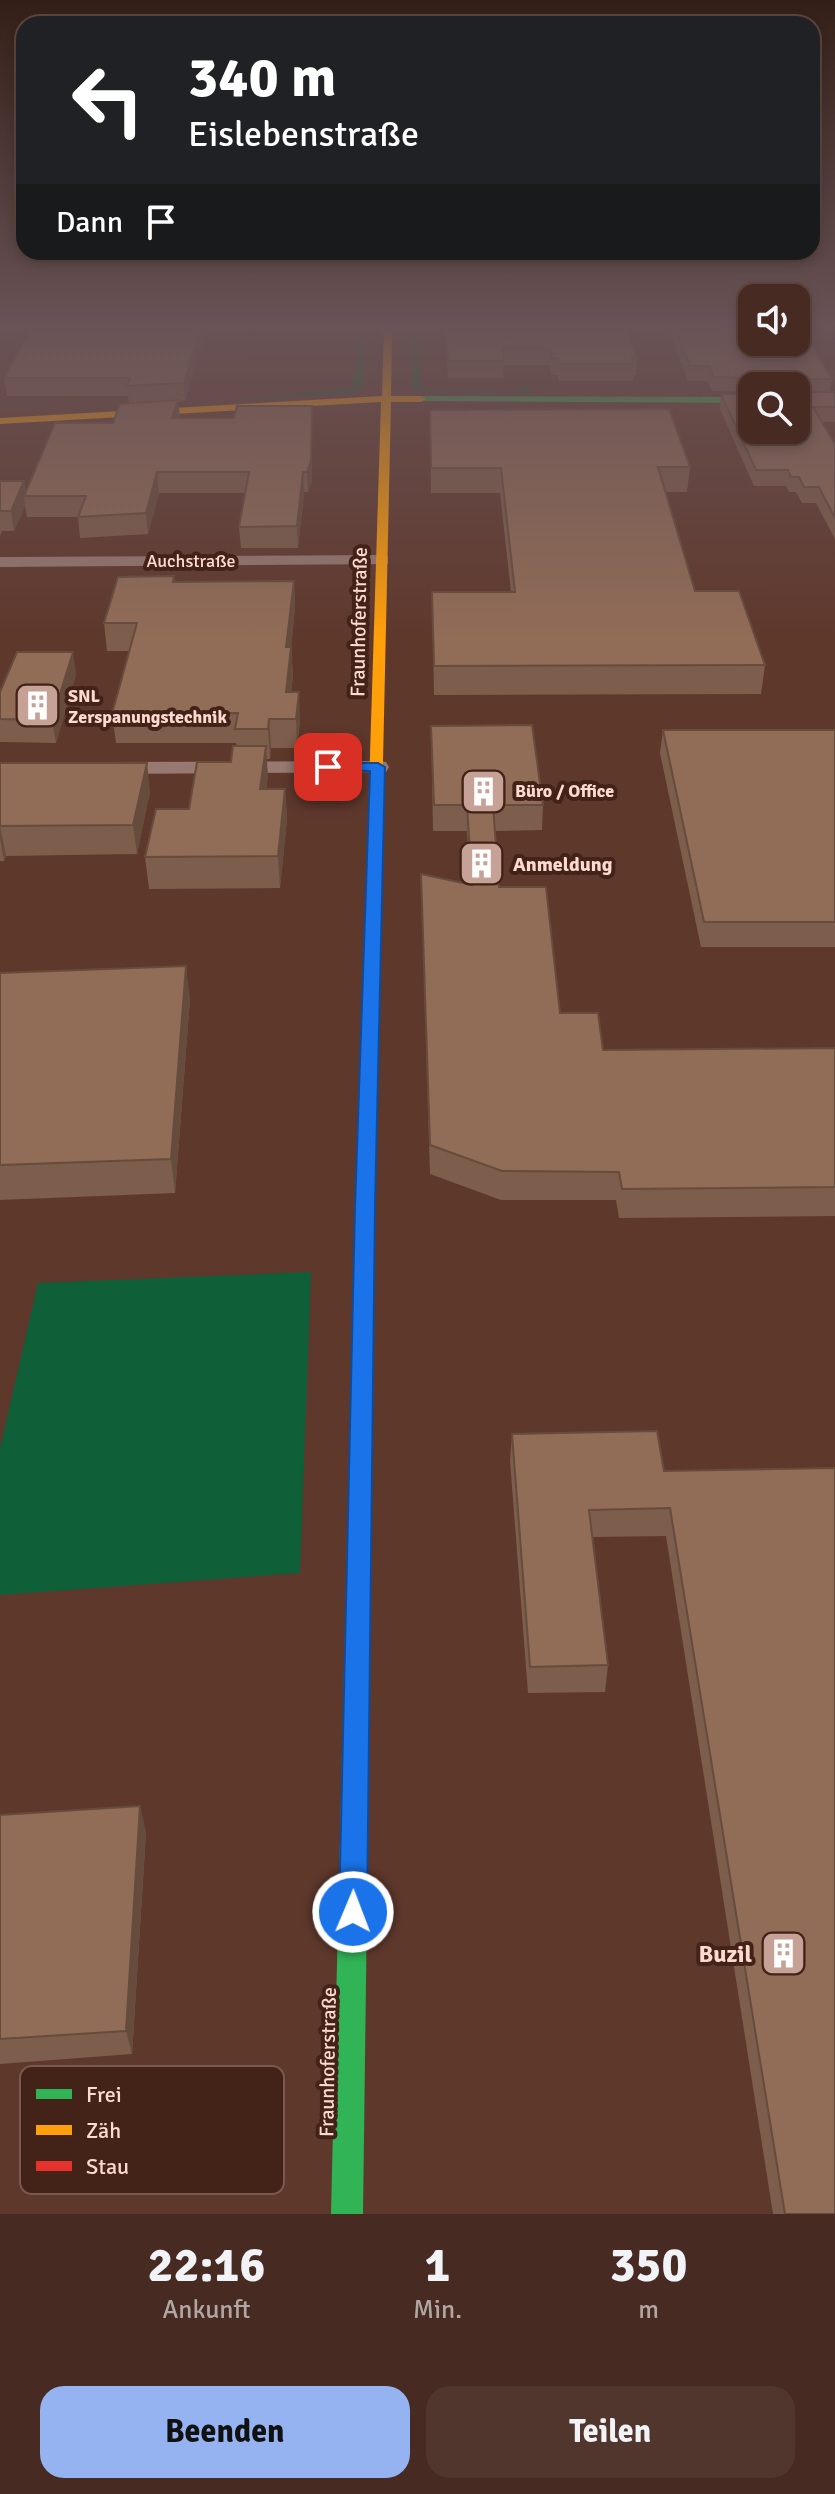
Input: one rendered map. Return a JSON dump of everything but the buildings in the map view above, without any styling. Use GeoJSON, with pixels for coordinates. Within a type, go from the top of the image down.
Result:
{"type":"FeatureCollection","features":[{"type":"Feature","properties":{"kind":"street","name":"Fraunhoferstraße"},"geometry":{"type":"LineString","coordinates":[[347,2214],[365,1207],[388,431]]}},
{"type":"Feature","properties":{"kind":"street","name":"Auchstraße"},"geometry":{"type":"LineString","coordinates":[[0,562],[382,560]]}},
{"type":"Feature","properties":{"kind":"street"},"geometry":{"type":"LineString","coordinates":[[93,768],[378,767]]}},
{"type":"Feature","properties":{"kind":"green space"},"geometry":{"type":"Polygon","coordinates":[[[311,1272],[300,1573],[0,1595],[0,1448],[38,1283],[311,1272]]]}},
{"type":"Feature","properties":{"kind":"traffic: fast"},"geometry":{"type":"LineString","coordinates":[[347,2214],[357,1673]]}},
{"type":"Feature","properties":{"kind":"traffic: slow"},"geometry":{"type":"LineString","coordinates":[[374,851],[385,431]]}},
{"type":"Feature","properties":{"kind":"traffic: slow"},"geometry":{"type":"LineString","coordinates":[[357,1673],[364,1254]]}},
{"type":"Feature","properties":{"kind":"traffic: jam"},"geometry":{"type":"LineString","coordinates":[[364,1254],[374,851]]}},
{"type":"Feature","properties":{"kind":"place","name":"SNL Zerspanungstechnik"},"geometry":{"type":"Point","coordinates":[37,706]}},
{"type":"Feature","properties":{"kind":"place","name":"Büro / Office"},"geometry":{"type":"Point","coordinates":[484,791]}},
{"type":"Feature","properties":{"kind":"place","name":"Anmeldung"},"geometry":{"type":"Point","coordinates":[482,864]}},
{"type":"Feature","properties":{"kind":"place","name":"Buzil"},"geometry":{"type":"Point","coordinates":[783,1954]}},
{"type":"Feature","properties":{"kind":"route"},"geometry":{"type":"LineString","coordinates":[[328,767],[378,767],[365,1207],[353,1912]]}}]}
